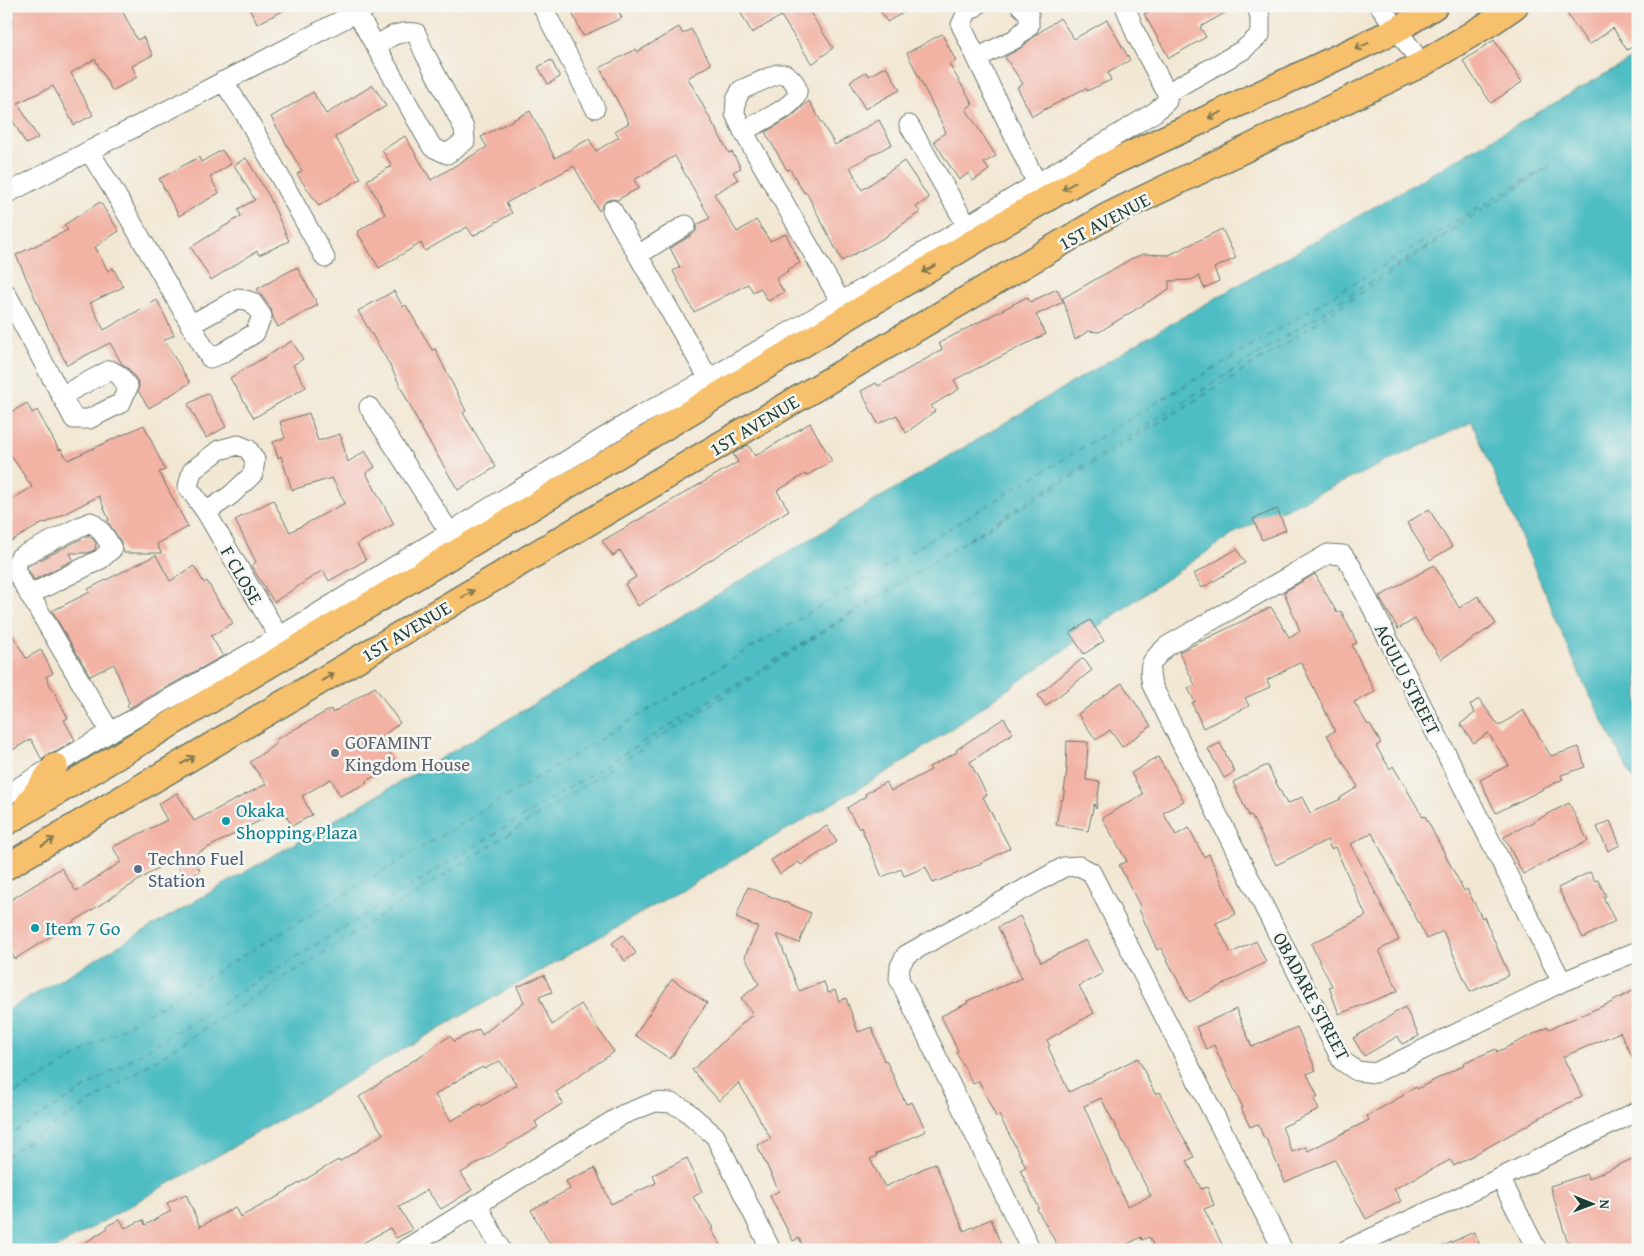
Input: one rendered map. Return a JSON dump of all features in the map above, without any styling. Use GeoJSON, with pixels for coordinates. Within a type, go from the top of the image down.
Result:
{"type":"FeatureCollection","features":[{"type":"Feature","properties":{"kind":"main road"},"geometry":{"type":"LineString","coordinates":[[13,819],[1008,221],[1098,170],[1398,29],[1436,6]]}},
{"type":"Feature","properties":{"kind":"main road","name":"1ST AVENUE"},"geometry":{"type":"LineString","coordinates":[[6,867],[1107,216],[1422,64],[1515,6]]}},
{"type":"Feature","properties":{"kind":"main road"},"geometry":{"type":"LineString","coordinates":[[13,819],[55,766]]}},
{"type":"Feature","properties":{"kind":"street"},"geometry":{"type":"LineString","coordinates":[[542,6],[595,108]]}},
{"type":"Feature","properties":{"kind":"street"},"geometry":{"type":"LineString","coordinates":[[976,6],[966,12],[961,25],[1037,184]]}},
{"type":"Feature","properties":{"kind":"street"},"geometry":{"type":"LineString","coordinates":[[977,58],[1015,39],[1029,26],[1029,14],[1021,6]]}},
{"type":"Feature","properties":{"kind":"street"},"geometry":{"type":"LineString","coordinates":[[6,795],[110,732],[279,637],[639,416],[709,379],[841,302],[1155,112],[1166,101],[1168,93],[1136,34],[1125,6]]}},
{"type":"Feature","properties":{"kind":"street"},"geometry":{"type":"LineString","coordinates":[[1168,93],[1244,50],[1260,35],[1260,18],[1257,6]]}},
{"type":"Feature","properties":{"kind":"street"},"geometry":{"type":"LineString","coordinates":[[1380,6],[1422,64]]}},
{"type":"Feature","properties":{"kind":"street"},"geometry":{"type":"LineString","coordinates":[[6,194],[363,10],[376,46],[432,147],[447,154],[465,141],[464,128],[416,33],[396,33],[376,46]]}},
{"type":"Feature","properties":{"kind":"street"},"geometry":{"type":"LineString","coordinates":[[223,82],[245,114],[325,258]]}},
{"type":"Feature","properties":{"kind":"street"},"geometry":{"type":"LineString","coordinates":[[909,125],[968,226]]}},
{"type":"Feature","properties":{"kind":"street"},"geometry":{"type":"LineString","coordinates":[[743,131],[841,302]]}},
{"type":"Feature","properties":{"kind":"street"},"geometry":{"type":"LineString","coordinates":[[89,151],[190,325]]}},
{"type":"Feature","properties":{"kind":"street"},"geometry":{"type":"LineString","coordinates":[[612,210],[709,379]]}},
{"type":"Feature","properties":{"kind":"street"},"geometry":{"type":"LineString","coordinates":[[638,255],[686,225]]}},
{"type":"Feature","properties":{"kind":"street"},"geometry":{"type":"LineString","coordinates":[[6,294],[61,396]]}},
{"type":"Feature","properties":{"kind":"street"},"geometry":{"type":"LineString","coordinates":[[369,407],[450,533]]}},
{"type":"Feature","properties":{"kind":"street","name":"F CLOSE"},"geometry":{"type":"LineString","coordinates":[[206,512],[279,637]]}},
{"type":"Feature","properties":{"kind":"street"},"geometry":{"type":"LineString","coordinates":[[30,596],[101,559],[112,549],[99,528],[91,522],[82,526],[20,557],[14,568],[30,596],[110,732]]}},
{"type":"Feature","properties":{"kind":"street","name":"AGULU STREET"},"geometry":{"type":"LineString","coordinates":[[1167,646],[1328,554],[1343,556],[1351,566],[1562,982]]}},
{"type":"Feature","properties":{"kind":"street","name":"OBADARE STREET"},"geometry":{"type":"LineString","coordinates":[[1167,646],[1155,658],[1149,669],[1152,685],[1342,1061],[1357,1072],[1375,1073],[1562,982],[1638,951]]}},
{"type":"Feature","properties":{"kind":"street"},"geometry":{"type":"LineString","coordinates":[[1031,1250],[899,979],[900,966],[906,955],[1047,876],[1064,867],[1079,866],[1091,872],[1283,1250]]}},
{"type":"Feature","properties":{"kind":"street"},"geometry":{"type":"LineString","coordinates":[[404,1250],[622,1115],[655,1102],[671,1103],[684,1109],[715,1136],[771,1250]]}},
{"type":"Feature","properties":{"kind":"street"},"geometry":{"type":"LineString","coordinates":[[1346,1250],[1638,1111]]}},
{"type":"Feature","properties":{"kind":"street"},"geometry":{"type":"LineString","coordinates":[[1500,1178],[1536,1250]]}},
{"type":"Feature","properties":{"kind":"street"},"geometry":{"type":"LineString","coordinates":[[477,1204],[501,1250]]}},
{"type":"Feature","properties":{"kind":"water"},"geometry":{"type":"Polygon","coordinates":[[[1638,55],[1638,789],[1583,682],[1472,422],[1238,531],[896,767],[53,1250],[6,1250],[6,1011],[536,703],[1162,329],[1638,55]]]}},
{"type":"Feature","properties":{"kind":"building"},"geometry":{"type":"Polygon","coordinates":[[[6,6],[120,6],[137,40],[143,37],[153,55],[132,66],[137,77],[112,91],[95,59],[71,73],[93,115],[74,125],[53,86],[18,103],[38,138],[26,144],[6,109],[6,26],[13,23],[6,11],[6,6]]]}},
{"type":"Feature","properties":{"kind":"building"},"geometry":{"type":"Polygon","coordinates":[[[248,6],[292,6],[257,24],[248,6]]]}},
{"type":"Feature","properties":{"kind":"building"},"geometry":{"type":"Polygon","coordinates":[[[569,6],[616,6],[622,18],[583,36],[569,6]]]}},
{"type":"Feature","properties":{"kind":"building"},"geometry":{"type":"Polygon","coordinates":[[[737,6],[806,6],[833,48],[812,64],[781,16],[752,33],[737,6]]]}},
{"type":"Feature","properties":{"kind":"building"},"geometry":{"type":"Polygon","coordinates":[[[878,6],[914,6],[887,22],[878,6]]]}},
{"type":"Feature","properties":{"kind":"building"},"geometry":{"type":"Polygon","coordinates":[[[1147,6],[1237,6],[1200,27],[1206,37],[1169,58],[1144,14],[1150,11],[1147,6]]]}},
{"type":"Feature","properties":{"kind":"building"},"geometry":{"type":"Polygon","coordinates":[[[1578,6],[1638,6],[1638,43],[1627,50],[1613,28],[1589,45],[1567,14],[1578,6]]]}},
{"type":"Feature","properties":{"kind":"building"},"geometry":{"type":"Polygon","coordinates":[[[1060,18],[1074,39],[1107,20],[1130,60],[1108,73],[1111,80],[1087,91],[1086,88],[1032,116],[1017,87],[1023,84],[1005,57],[1022,47],[1060,18]]]}},
{"type":"Feature","properties":{"kind":"building"},"geometry":{"type":"Polygon","coordinates":[[[679,27],[683,34],[691,29],[711,64],[688,78],[729,153],[732,152],[741,168],[733,172],[738,180],[714,194],[737,232],[756,220],[770,241],[786,234],[800,263],[776,279],[784,292],[768,301],[760,288],[753,292],[748,284],[694,312],[673,271],[680,267],[670,248],[692,235],[696,231],[697,225],[710,218],[675,156],[634,180],[639,188],[617,200],[606,201],[599,211],[574,166],[506,203],[512,213],[473,236],[467,227],[425,251],[421,243],[379,268],[357,232],[385,214],[367,180],[392,166],[382,150],[405,136],[431,180],[487,147],[481,137],[530,111],[555,158],[589,139],[596,151],[619,137],[615,131],[629,123],[600,68],[636,49],[637,52],[679,27]]]}},
{"type":"Feature","properties":{"kind":"building"},"geometry":{"type":"Polygon","coordinates":[[[942,34],[956,61],[949,64],[973,104],[966,109],[996,156],[984,163],[989,170],[973,181],[969,173],[959,180],[934,141],[946,132],[907,53],[942,34]]]}},
{"type":"Feature","properties":{"kind":"building"},"geometry":{"type":"Polygon","coordinates":[[[1494,40],[1522,82],[1491,103],[1463,61],[1494,40]]]}},
{"type":"Feature","properties":{"kind":"building"},"geometry":{"type":"Polygon","coordinates":[[[551,60],[560,77],[548,84],[538,67],[551,60]]]}},
{"type":"Feature","properties":{"kind":"building"},"geometry":{"type":"Polygon","coordinates":[[[886,66],[900,90],[865,109],[850,81],[866,72],[869,76],[886,66]]]}},
{"type":"Feature","properties":{"kind":"building"},"geometry":{"type":"Polygon","coordinates":[[[373,85],[386,106],[335,137],[361,178],[319,206],[297,174],[302,171],[271,117],[313,92],[326,114],[373,85]]]}},
{"type":"Feature","properties":{"kind":"building"},"geometry":{"type":"Polygon","coordinates":[[[809,101],[835,145],[879,120],[892,144],[850,167],[862,190],[904,161],[929,198],[916,207],[920,212],[887,236],[842,261],[806,192],[804,193],[790,169],[787,170],[765,132],[790,118],[809,101]]]}},
{"type":"Feature","properties":{"kind":"building"},"geometry":{"type":"Polygon","coordinates":[[[222,150],[231,164],[210,177],[219,193],[179,216],[159,179],[199,157],[201,162],[222,150]]]}},
{"type":"Feature","properties":{"kind":"building"},"geometry":{"type":"Polygon","coordinates":[[[246,158],[269,196],[289,241],[259,255],[257,251],[211,280],[191,247],[241,216],[238,209],[255,200],[234,165],[246,158]]]}},
{"type":"Feature","properties":{"kind":"building"},"geometry":{"type":"Polygon","coordinates":[[[100,202],[119,231],[95,247],[108,271],[113,268],[123,287],[90,303],[104,330],[157,300],[174,335],[164,340],[190,383],[149,408],[138,391],[139,385],[137,380],[128,368],[122,364],[110,343],[67,365],[16,255],[68,230],[64,225],[100,202]]]}},
{"type":"Feature","properties":{"kind":"building"},"geometry":{"type":"Polygon","coordinates":[[[1222,229],[1236,258],[1214,268],[1219,281],[1204,288],[1199,276],[1191,280],[1169,281],[1169,289],[1099,332],[1088,331],[1075,340],[1063,298],[1131,259],[1143,254],[1169,255],[1222,229]]]}},
{"type":"Feature","properties":{"kind":"building"},"geometry":{"type":"Polygon","coordinates":[[[297,267],[318,305],[278,327],[271,309],[257,289],[297,267]]]}},
{"type":"Feature","properties":{"kind":"building"},"geometry":{"type":"Polygon","coordinates":[[[1057,289],[1063,302],[1036,315],[1046,334],[954,380],[959,389],[931,406],[935,411],[906,433],[897,415],[878,424],[861,391],[876,383],[878,386],[942,350],[939,343],[1027,297],[1030,302],[1057,289]]]}},
{"type":"Feature","properties":{"kind":"building"},"geometry":{"type":"Polygon","coordinates":[[[394,291],[403,307],[406,305],[432,350],[435,349],[466,411],[463,413],[496,467],[458,490],[421,428],[390,365],[358,311],[394,291]]]}},
{"type":"Feature","properties":{"kind":"building"},"geometry":{"type":"Polygon","coordinates":[[[292,341],[303,359],[293,365],[306,387],[254,418],[230,378],[292,341]]]}},
{"type":"Feature","properties":{"kind":"building"},"geometry":{"type":"Polygon","coordinates":[[[208,393],[226,427],[206,438],[188,404],[208,393]]]}},
{"type":"Feature","properties":{"kind":"building"},"geometry":{"type":"Polygon","coordinates":[[[27,403],[32,413],[37,410],[59,450],[61,449],[68,460],[144,425],[165,470],[159,472],[188,527],[157,544],[161,553],[124,553],[120,540],[107,521],[109,520],[99,496],[45,522],[6,544],[6,503],[32,487],[6,448],[6,415],[27,403]]]}},
{"type":"Feature","properties":{"kind":"building"},"geometry":{"type":"Polygon","coordinates":[[[309,413],[318,441],[340,434],[348,462],[365,451],[375,467],[366,473],[394,524],[357,544],[366,560],[329,581],[323,570],[274,602],[251,566],[256,562],[235,520],[273,500],[290,532],[345,503],[332,478],[292,490],[281,456],[278,458],[273,442],[285,438],[280,422],[309,413]]]}},
{"type":"Feature","properties":{"kind":"building"},"geometry":{"type":"Polygon","coordinates":[[[810,423],[832,461],[806,476],[805,474],[777,491],[789,510],[638,606],[625,584],[636,577],[620,550],[613,556],[602,541],[738,462],[733,454],[748,445],[755,456],[810,423]]]}},
{"type":"Feature","properties":{"kind":"building"},"geometry":{"type":"Polygon","coordinates":[[[1277,509],[1286,530],[1262,540],[1253,519],[1277,509]]]}},
{"type":"Feature","properties":{"kind":"building"},"geometry":{"type":"Polygon","coordinates":[[[1429,509],[1452,547],[1430,560],[1407,523],[1429,509]]]}},
{"type":"Feature","properties":{"kind":"building"},"geometry":{"type":"Polygon","coordinates":[[[90,536],[96,543],[95,550],[87,553],[70,553],[73,560],[34,580],[27,568],[28,566],[90,536]]]}},
{"type":"Feature","properties":{"kind":"building"},"geometry":{"type":"Polygon","coordinates":[[[1237,549],[1245,563],[1202,588],[1194,574],[1237,549]]]}},
{"type":"Feature","properties":{"kind":"building"},"geometry":{"type":"Polygon","coordinates":[[[156,555],[170,581],[194,566],[204,583],[207,581],[233,623],[211,636],[223,656],[129,708],[127,705],[129,703],[114,664],[90,676],[52,611],[90,592],[88,589],[156,555]]]}},
{"type":"Feature","properties":{"kind":"building"},"geometry":{"type":"Polygon","coordinates":[[[1434,565],[1459,608],[1478,596],[1496,624],[1441,659],[1415,619],[1398,629],[1379,597],[1434,565]]]}},
{"type":"Feature","properties":{"kind":"building"},"geometry":{"type":"Polygon","coordinates":[[[1315,574],[1337,613],[1341,611],[1357,643],[1352,645],[1375,692],[1354,702],[1381,743],[1376,746],[1390,769],[1393,766],[1423,817],[1425,816],[1464,891],[1467,889],[1482,918],[1484,917],[1509,975],[1470,992],[1443,931],[1427,939],[1372,833],[1351,844],[1399,940],[1379,950],[1398,991],[1339,1014],[1329,987],[1332,986],[1311,944],[1366,916],[1335,847],[1331,849],[1327,840],[1276,865],[1233,782],[1267,765],[1287,804],[1302,797],[1310,813],[1341,799],[1358,787],[1327,735],[1335,731],[1301,662],[1267,680],[1270,687],[1245,698],[1249,706],[1203,728],[1192,703],[1195,702],[1188,688],[1195,685],[1179,652],[1271,607],[1289,637],[1300,631],[1284,592],[1315,574]]]}},
{"type":"Feature","properties":{"kind":"building"},"geometry":{"type":"Polygon","coordinates":[[[1090,620],[1104,641],[1084,654],[1070,633],[1090,620]]]}},
{"type":"Feature","properties":{"kind":"building"},"geometry":{"type":"Polygon","coordinates":[[[6,624],[26,658],[41,650],[53,673],[46,677],[68,718],[64,720],[75,740],[56,752],[49,753],[42,760],[31,739],[6,754],[6,624]]]}},
{"type":"Feature","properties":{"kind":"building"},"geometry":{"type":"Polygon","coordinates":[[[1083,658],[1092,670],[1046,706],[1038,695],[1083,658]]]}},
{"type":"Feature","properties":{"kind":"building"},"geometry":{"type":"Polygon","coordinates":[[[1122,683],[1151,726],[1122,747],[1110,730],[1096,740],[1078,714],[1122,683]]]}},
{"type":"Feature","properties":{"kind":"building"},"geometry":{"type":"Polygon","coordinates":[[[375,687],[400,723],[381,737],[396,764],[366,781],[367,783],[340,796],[331,779],[302,796],[312,815],[292,826],[282,809],[190,857],[200,870],[188,880],[172,859],[15,959],[6,944],[6,903],[61,868],[76,891],[121,862],[113,847],[167,820],[158,804],[177,793],[194,821],[266,784],[250,762],[277,743],[275,740],[331,709],[332,713],[375,687]]]}},
{"type":"Feature","properties":{"kind":"building"},"geometry":{"type":"Polygon","coordinates":[[[1479,699],[1499,726],[1523,710],[1551,756],[1579,747],[1585,767],[1561,775],[1563,779],[1496,813],[1480,780],[1509,765],[1488,733],[1474,743],[1460,724],[1475,713],[1470,705],[1479,699]]]}},
{"type":"Feature","properties":{"kind":"building"},"geometry":{"type":"Polygon","coordinates":[[[1004,718],[1013,733],[970,762],[987,795],[983,797],[1010,848],[976,866],[933,883],[926,867],[904,876],[901,869],[882,877],[861,827],[859,829],[847,808],[866,796],[865,794],[886,782],[891,791],[931,770],[929,767],[957,752],[956,750],[1004,718]]]}},
{"type":"Feature","properties":{"kind":"building"},"geometry":{"type":"Polygon","coordinates":[[[1067,741],[1088,742],[1086,780],[1100,782],[1096,809],[1094,804],[1088,831],[1056,825],[1061,800],[1063,800],[1067,769],[1067,741]]]}},
{"type":"Feature","properties":{"kind":"building"},"geometry":{"type":"Polygon","coordinates":[[[1220,743],[1235,772],[1224,778],[1208,749],[1220,743]]]}},
{"type":"Feature","properties":{"kind":"building"},"geometry":{"type":"Polygon","coordinates":[[[1158,757],[1184,801],[1163,813],[1176,835],[1189,828],[1204,857],[1209,854],[1236,914],[1216,923],[1231,953],[1256,941],[1266,962],[1189,1002],[1161,948],[1157,950],[1139,909],[1141,908],[1119,865],[1127,861],[1102,818],[1143,794],[1131,773],[1158,757]]]}},
{"type":"Feature","properties":{"kind":"building"},"geometry":{"type":"Polygon","coordinates":[[[1569,803],[1588,841],[1523,874],[1504,837],[1569,803]]]}},
{"type":"Feature","properties":{"kind":"building"},"geometry":{"type":"Polygon","coordinates":[[[1610,821],[1620,845],[1608,851],[1597,827],[1610,821]]]}},
{"type":"Feature","properties":{"kind":"building"},"geometry":{"type":"Polygon","coordinates":[[[827,826],[837,842],[801,865],[799,862],[780,874],[771,860],[827,826]]]}},
{"type":"Feature","properties":{"kind":"building"},"geometry":{"type":"Polygon","coordinates":[[[1590,872],[1595,881],[1598,880],[1606,896],[1603,897],[1615,921],[1583,938],[1558,888],[1590,872]]]}},
{"type":"Feature","properties":{"kind":"building"},"geometry":{"type":"Polygon","coordinates":[[[748,887],[811,913],[799,943],[777,934],[799,991],[824,982],[828,993],[835,990],[839,1001],[846,998],[858,1032],[872,1027],[884,1061],[886,1060],[906,1104],[912,1102],[926,1131],[876,1154],[877,1156],[870,1159],[885,1187],[935,1163],[964,1231],[991,1219],[1003,1250],[805,1250],[799,1238],[793,1241],[770,1196],[779,1191],[757,1145],[771,1139],[739,1083],[719,1101],[692,1070],[753,1014],[741,998],[759,984],[745,956],[758,927],[736,918],[748,887]]]}},
{"type":"Feature","properties":{"kind":"building"},"geometry":{"type":"Polygon","coordinates":[[[1020,916],[1041,962],[1086,940],[1103,973],[1079,986],[1094,1013],[1047,1040],[1050,1046],[1048,1047],[1069,1092],[1138,1058],[1155,1094],[1160,1092],[1194,1157],[1187,1161],[1201,1189],[1207,1187],[1214,1205],[1204,1209],[1225,1250],[1156,1250],[1149,1237],[1142,1240],[1141,1237],[1116,1250],[1060,1250],[1037,1209],[1039,1208],[1020,1170],[1026,1167],[999,1115],[996,1117],[979,1081],[973,1084],[956,1052],[958,1051],[941,1016],[968,1003],[967,1001],[1022,978],[998,927],[1020,916]],[[1101,1098],[1084,1106],[1127,1206],[1151,1196],[1101,1098]]]}},
{"type":"Feature","properties":{"kind":"building"},"geometry":{"type":"Polygon","coordinates":[[[623,935],[636,953],[625,961],[612,943],[623,935]]]}},
{"type":"Feature","properties":{"kind":"building"},"geometry":{"type":"Polygon","coordinates":[[[544,975],[552,992],[539,997],[552,1025],[581,1004],[614,1052],[556,1092],[563,1103],[535,1122],[538,1127],[461,1173],[472,1190],[441,1209],[427,1190],[399,1207],[412,1230],[396,1238],[390,1228],[363,1243],[367,1250],[239,1250],[236,1245],[227,1250],[74,1250],[120,1219],[125,1228],[143,1220],[145,1225],[171,1211],[167,1203],[186,1194],[200,1227],[235,1207],[240,1217],[281,1195],[338,1160],[339,1162],[383,1134],[359,1097],[450,1036],[454,1041],[479,1029],[482,1035],[524,1002],[517,987],[544,975]],[[500,1061],[463,1077],[435,1095],[451,1121],[480,1104],[482,1106],[517,1085],[500,1061]]]}},
{"type":"Feature","properties":{"kind":"building"},"geometry":{"type":"Polygon","coordinates":[[[672,979],[707,1003],[670,1059],[635,1035],[672,979]]]}},
{"type":"Feature","properties":{"kind":"building"},"geometry":{"type":"Polygon","coordinates":[[[1638,988],[1638,1068],[1620,1032],[1563,1057],[1582,1096],[1531,1122],[1454,1166],[1450,1160],[1394,1189],[1401,1201],[1366,1219],[1335,1160],[1285,1182],[1258,1124],[1250,1127],[1214,1045],[1206,1049],[1196,1027],[1236,1009],[1252,1047],[1297,1027],[1316,1070],[1307,1074],[1318,1097],[1314,1099],[1319,1110],[1282,1127],[1292,1152],[1306,1147],[1308,1151],[1369,1120],[1367,1116],[1403,1094],[1464,1065],[1463,1063],[1496,1049],[1497,1052],[1548,1027],[1549,1029],[1610,1003],[1638,988]]]}},
{"type":"Feature","properties":{"kind":"building"},"geometry":{"type":"Polygon","coordinates":[[[1405,1007],[1419,1036],[1402,1044],[1398,1036],[1364,1056],[1353,1038],[1405,1007]]]}},
{"type":"Feature","properties":{"kind":"building"},"geometry":{"type":"Polygon","coordinates":[[[687,1158],[702,1192],[693,1197],[713,1228],[711,1229],[724,1250],[553,1250],[531,1210],[570,1189],[566,1181],[595,1168],[611,1204],[656,1183],[653,1175],[687,1158]]]}},
{"type":"Feature","properties":{"kind":"building"},"geometry":{"type":"Polygon","coordinates":[[[1632,1159],[1638,1172],[1638,1242],[1622,1250],[1570,1250],[1550,1186],[1587,1174],[1588,1179],[1632,1159]]]}},
{"type":"Feature","properties":{"kind":"building"},"geometry":{"type":"Polygon","coordinates":[[[1474,1232],[1482,1250],[1434,1250],[1474,1232]]]}},
{"type":"Feature","properties":{"kind":"ferry route"},"geometry":{"type":"LineString","coordinates":[[6,1156],[1554,163]]}},
{"type":"Feature","properties":{"kind":"ferry route"},"geometry":{"type":"LineString","coordinates":[[1521,185],[1551,164]]}},
{"type":"Feature","properties":{"kind":"ferry route"},"geometry":{"type":"LineString","coordinates":[[6,1099],[1538,172]]}},
{"type":"Feature","properties":{"kind":"ferry route"},"geometry":{"type":"LineString","coordinates":[[968,541],[1265,357],[1456,229]]}},
{"type":"Feature","properties":{"kind":"ferry route"},"geometry":{"type":"LineString","coordinates":[[6,1137],[869,602]]}},
{"type":"Feature","properties":{"kind":"place","name":"GOFAMINT Kingdom House"},"geometry":{"type":"Point","coordinates":[335,753]}},
{"type":"Feature","properties":{"kind":"place","name":"Okaka Shopping Plaza"},"geometry":{"type":"Point","coordinates":[226,821]}},
{"type":"Feature","properties":{"kind":"place","name":"Techno Fuel Station"},"geometry":{"type":"Point","coordinates":[138,869]}},
{"type":"Feature","properties":{"kind":"place","name":"Item 7 Go"},"geometry":{"type":"Point","coordinates":[35,928]}}]}
